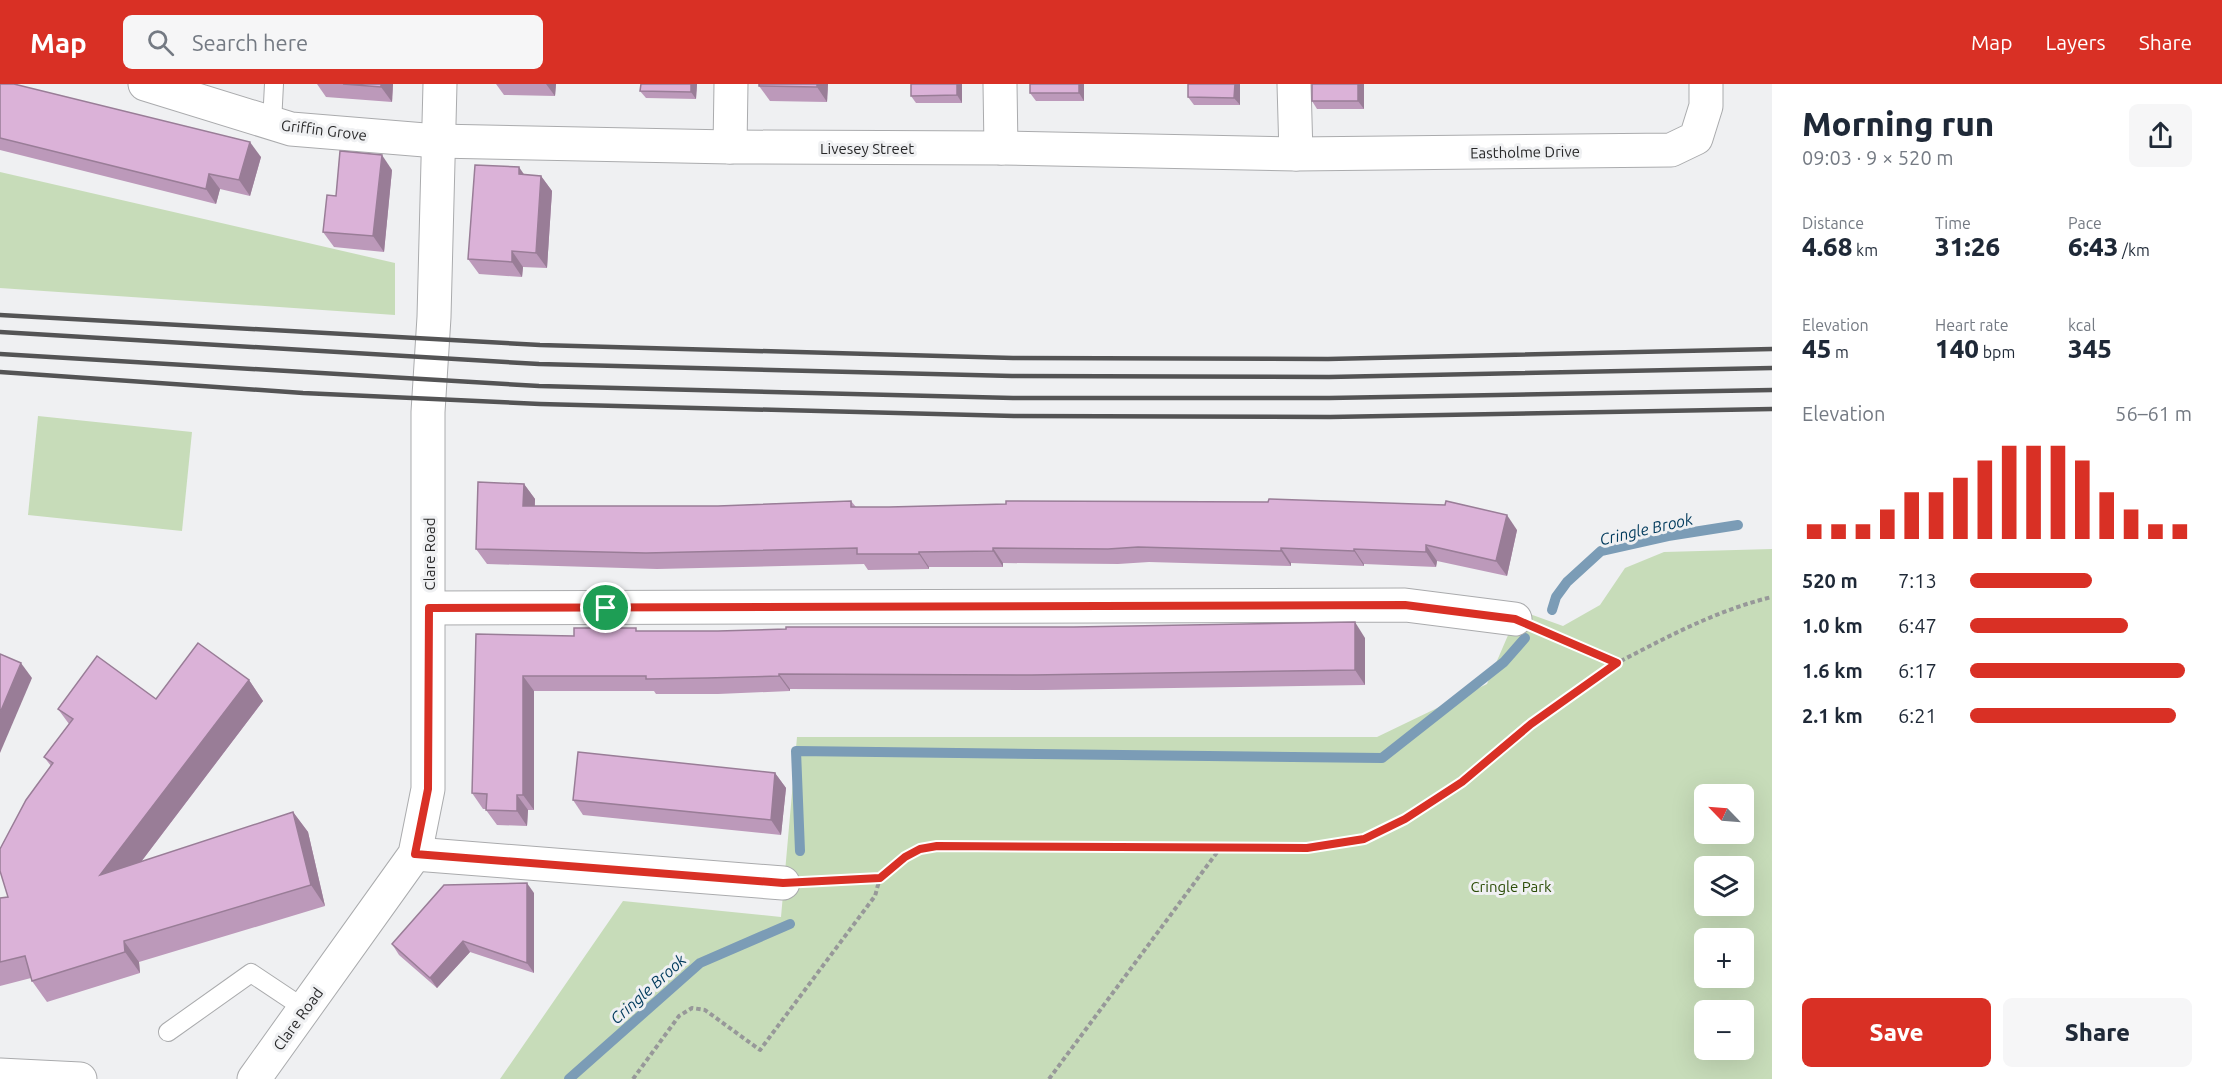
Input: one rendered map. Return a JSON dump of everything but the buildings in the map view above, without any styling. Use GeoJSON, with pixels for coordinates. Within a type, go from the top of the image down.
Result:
{"type":"FeatureCollection","features":[{"type":"Feature","properties":{"kind":"street","name":"Griffin Grove"},"geometry":{"type":"LineString","coordinates":[[145,84],[291,129],[437,141]]}},
{"type":"Feature","properties":{"kind":"street","name":"Clare Road"},"geometry":{"type":"LineString","coordinates":[[254,1079],[415,854],[428,789],[428,412],[434,317],[440,84]]}},
{"type":"Feature","properties":{"kind":"street"},"geometry":{"type":"LineString","coordinates":[[730,147],[731,84]]}},
{"type":"Feature","properties":{"kind":"street"},"geometry":{"type":"LineString","coordinates":[[1000,84],[1001,148]]}},
{"type":"Feature","properties":{"kind":"street"},"geometry":{"type":"LineString","coordinates":[[1294,84],[1296,154]]}},
{"type":"Feature","properties":{"kind":"street","name":"Eastholme Drive"},"geometry":{"type":"LineString","coordinates":[[1296,154],[1671,150],[1696,138],[1706,106],[1706,84]]}},
{"type":"Feature","properties":{"kind":"street","name":"Livesey Street"},"geometry":{"type":"LineString","coordinates":[[437,141],[1296,154]]}},
{"type":"Feature","properties":{"kind":"street"},"geometry":{"type":"LineString","coordinates":[[429,608],[1405,605],[1515,619]]}},
{"type":"Feature","properties":{"kind":"street"},"geometry":{"type":"LineString","coordinates":[[415,854],[783,883]]}},
{"type":"Feature","properties":{"kind":"street"},"geometry":{"type":"LineString","coordinates":[[0,1075],[80,1079]]}},
{"type":"Feature","properties":{"kind":"lane"},"geometry":{"type":"LineString","coordinates":[[272,123],[274,84]]}},
{"type":"Feature","properties":{"kind":"lane"},"geometry":{"type":"LineString","coordinates":[[168,1032],[251,973],[305,1009]]}},
{"type":"Feature","properties":{"kind":"path"},"geometry":{"type":"LineString","coordinates":[[633,1079],[679,1016],[692,1008],[705,1010],[760,1050],[875,896],[880,878],[905,857],[920,849],[937,846],[1307,848],[1364,839],[1405,819],[1462,782],[1531,724],[1617,663],[1674,634],[1744,603],[1772,597]]}},
{"type":"Feature","properties":{"kind":"path"},"geometry":{"type":"LineString","coordinates":[[1515,619],[1617,663]]}},
{"type":"Feature","properties":{"kind":"path"},"geometry":{"type":"LineString","coordinates":[[1049,1079],[1221,847]]}},
{"type":"Feature","properties":{"kind":"path"},"geometry":{"type":"LineString","coordinates":[[783,883],[880,878]]}},
{"type":"Feature","properties":{"kind":"green space"},"geometry":{"type":"Polygon","coordinates":[[[0,172],[395,263],[395,315],[0,288],[0,172]]]}},
{"type":"Feature","properties":{"kind":"green space"},"geometry":{"type":"Polygon","coordinates":[[[38,416],[192,432],[182,531],[28,515],[38,416]]]}},
{"type":"Feature","properties":{"kind":"green space","name":"Cringle Park"},"geometry":{"type":"Polygon","coordinates":[[[1772,549],[1772,1079],[500,1079],[623,901],[781,917],[797,737],[1377,737],[1487,684],[1515,619],[1527,613],[1563,626],[1600,605],[1625,568],[1664,552],[1772,549]]]}},
{"type":"Feature","properties":{"kind":"waterway","name":"Cringle Brook"},"geometry":{"type":"LineString","coordinates":[[1552,610],[1556,597],[1567,582],[1601,551],[1668,536],[1738,525]]}},
{"type":"Feature","properties":{"kind":"waterway"},"geometry":{"type":"LineString","coordinates":[[800,851],[796,751],[1382,758],[1504,662],[1525,638]]}},
{"type":"Feature","properties":{"kind":"waterway","name":"Cringle Brook"},"geometry":{"type":"LineString","coordinates":[[569,1079],[700,963],[790,924]]}},
{"type":"Feature","properties":{"kind":"railway"},"geometry":{"type":"LineString","coordinates":[[0,315],[540,345],[1013,358],[1328,359],[1772,349]]}},
{"type":"Feature","properties":{"kind":"railway"},"geometry":{"type":"LineString","coordinates":[[0,332],[539,364],[1012,376],[1329,377],[1772,368]]}},
{"type":"Feature","properties":{"kind":"railway"},"geometry":{"type":"LineString","coordinates":[[0,354],[539,386],[1013,398],[1329,398],[1772,390]]}},
{"type":"Feature","properties":{"kind":"railway"},"geometry":{"type":"LineString","coordinates":[[0,372],[303,393],[540,404],[1014,416],[1330,417],[1772,409]]}},
{"type":"Feature","properties":{"kind":"route"},"geometry":{"type":"LineString","coordinates":[[1405,605],[1515,619],[1617,663],[1531,724],[1462,782],[1405,819],[1364,839],[1307,848],[937,846],[920,849],[905,857],[880,878],[783,883],[415,854],[428,789],[429,608],[606,608],[1405,605]]}}]}
